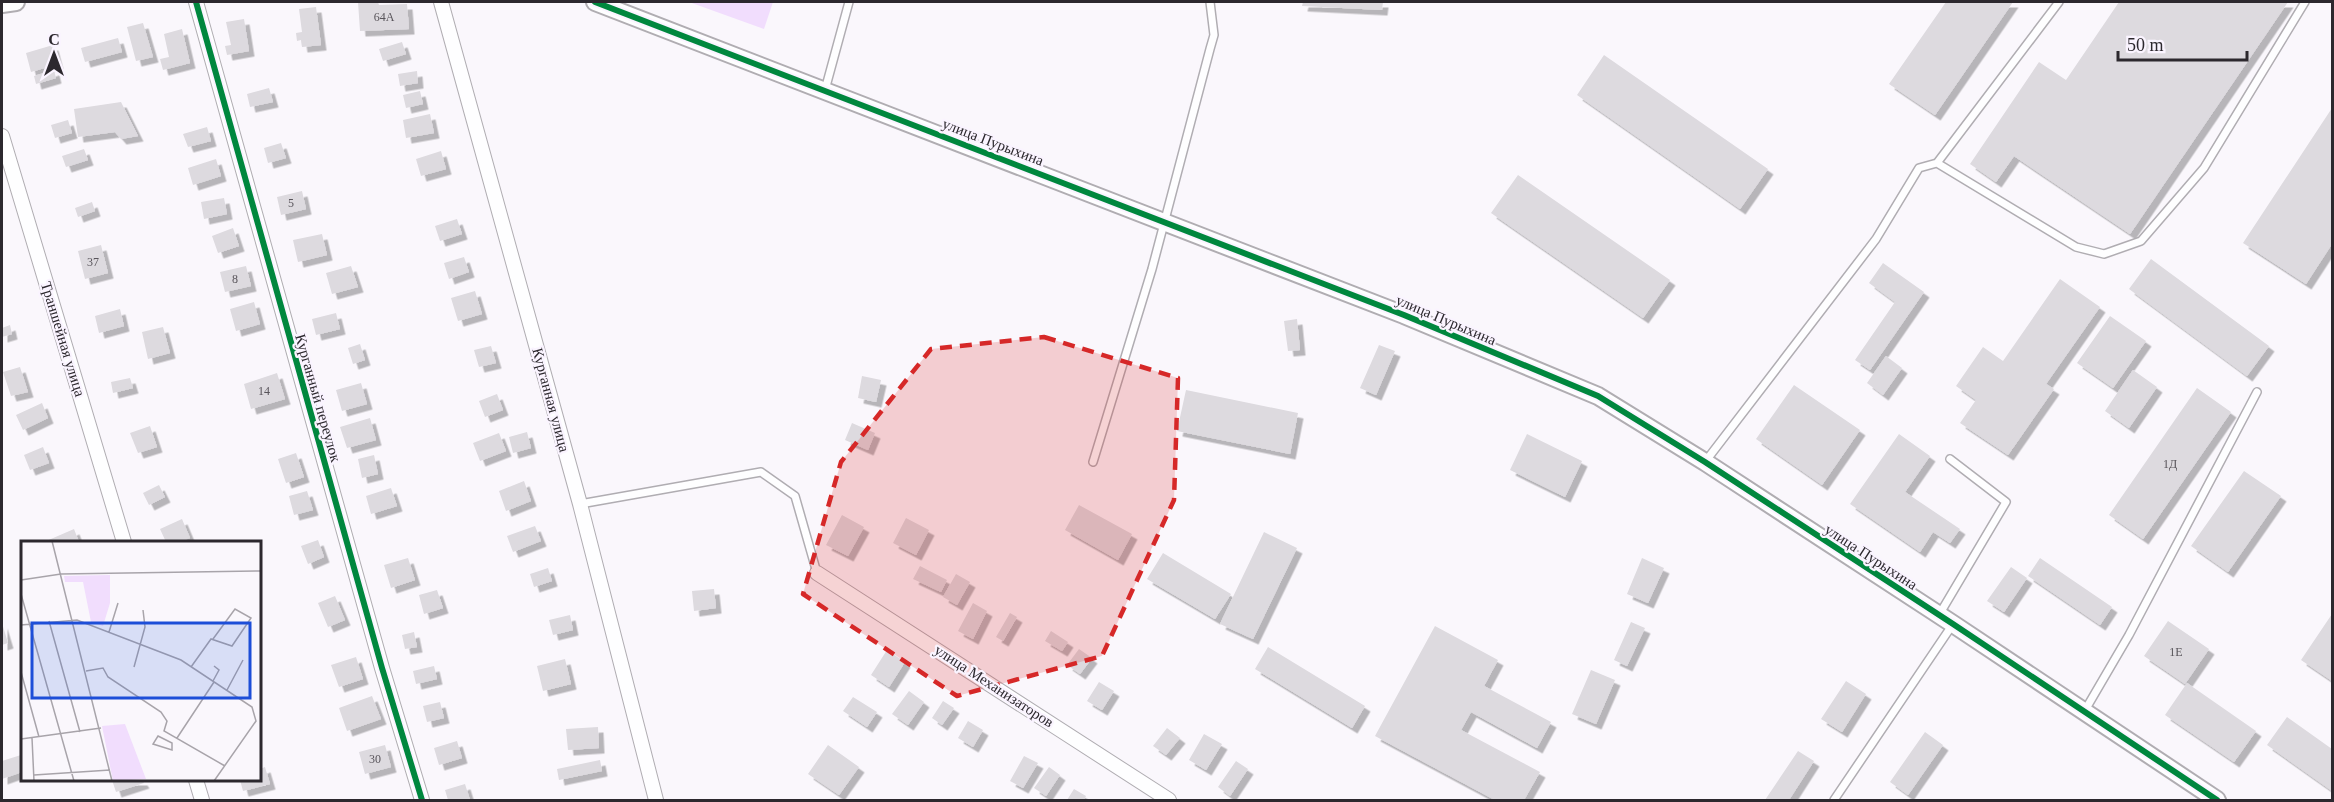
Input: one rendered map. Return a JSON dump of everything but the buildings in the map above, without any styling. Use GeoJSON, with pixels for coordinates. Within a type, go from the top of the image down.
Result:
{"type":"FeatureCollection","features":[{"type":"Feature","properties":{"kind":"street"},"geometry":{"type":"LineString","coordinates":[[2,4],[16,2]]}},
{"type":"Feature","properties":{"kind":"street","name":"Курганный переулок"},"geometry":{"type":"LineString","coordinates":[[196,2],[382,668],[422,801]]}},
{"type":"Feature","properties":{"kind":"street","name":"Курганная улица"},"geometry":{"type":"LineString","coordinates":[[441,2],[580,504],[656,801]]}},
{"type":"Feature","properties":{"kind":"street","name":"улица Пурыхина"},"geometry":{"type":"LineString","coordinates":[[595,2],[1404,315],[1598,396],[1705,462],[2217,801]]}},
{"type":"Feature","properties":{"kind":"street","name":"Траншейная улица"},"geometry":{"type":"LineString","coordinates":[[2,136],[123,541]]}},
{"type":"Feature","properties":{"kind":"street","name":"улица Механизаторов"},"geometry":{"type":"LineString","coordinates":[[818,573],[1169,801]]}},
{"type":"Feature","properties":{"kind":"street"},"geometry":{"type":"LineString","coordinates":[[196,781],[202,801]]}},
{"type":"Feature","properties":{"kind":"lane"},"geometry":{"type":"LineString","coordinates":[[825,90],[849,2]]}},
{"type":"Feature","properties":{"kind":"lane"},"geometry":{"type":"LineString","coordinates":[[1093,462],[1165,222],[1214,35],[1210,2]]}},
{"type":"Feature","properties":{"kind":"lane"},"geometry":{"type":"LineString","coordinates":[[1705,462],[1876,239],[1919,168],[1936,164],[2059,2]]}},
{"type":"Feature","properties":{"kind":"lane"},"geometry":{"type":"LineString","coordinates":[[1936,164],[2076,247],[2104,254],[2141,241],[2204,168],[2305,2]]}},
{"type":"Feature","properties":{"kind":"lane"},"geometry":{"type":"LineString","coordinates":[[2084,712],[2134,625],[2257,392]]}},
{"type":"Feature","properties":{"kind":"lane"},"geometry":{"type":"LineString","coordinates":[[1834,801],[1946,620],[2006,502],[1950,459]]}},
{"type":"Feature","properties":{"kind":"lane"},"geometry":{"type":"LineString","coordinates":[[580,504],[761,472],[795,496],[818,573]]}},
{"type":"Feature","properties":{"kind":"highlighted area"},"geometry":{"type":"Polygon","coordinates":[[[1044,337],[1178,378],[1174,500],[1102,656],[957,696],[803,594],[841,462],[931,349],[1044,337]]]}},
{"type":"Feature","properties":{"kind":"shaded area"},"geometry":{"type":"Polygon","coordinates":[[[689,2],[773,2],[764,29],[689,2]]]}},
{"type":"Feature","properties":{"kind":"cycle path"},"geometry":{"type":"LineString","coordinates":[[196,2],[382,668],[422,800]]}},
{"type":"Feature","properties":{"kind":"cycle path"},"geometry":{"type":"LineString","coordinates":[[595,2],[1404,315],[1598,396],[1705,462],[2217,800]]}}]}
